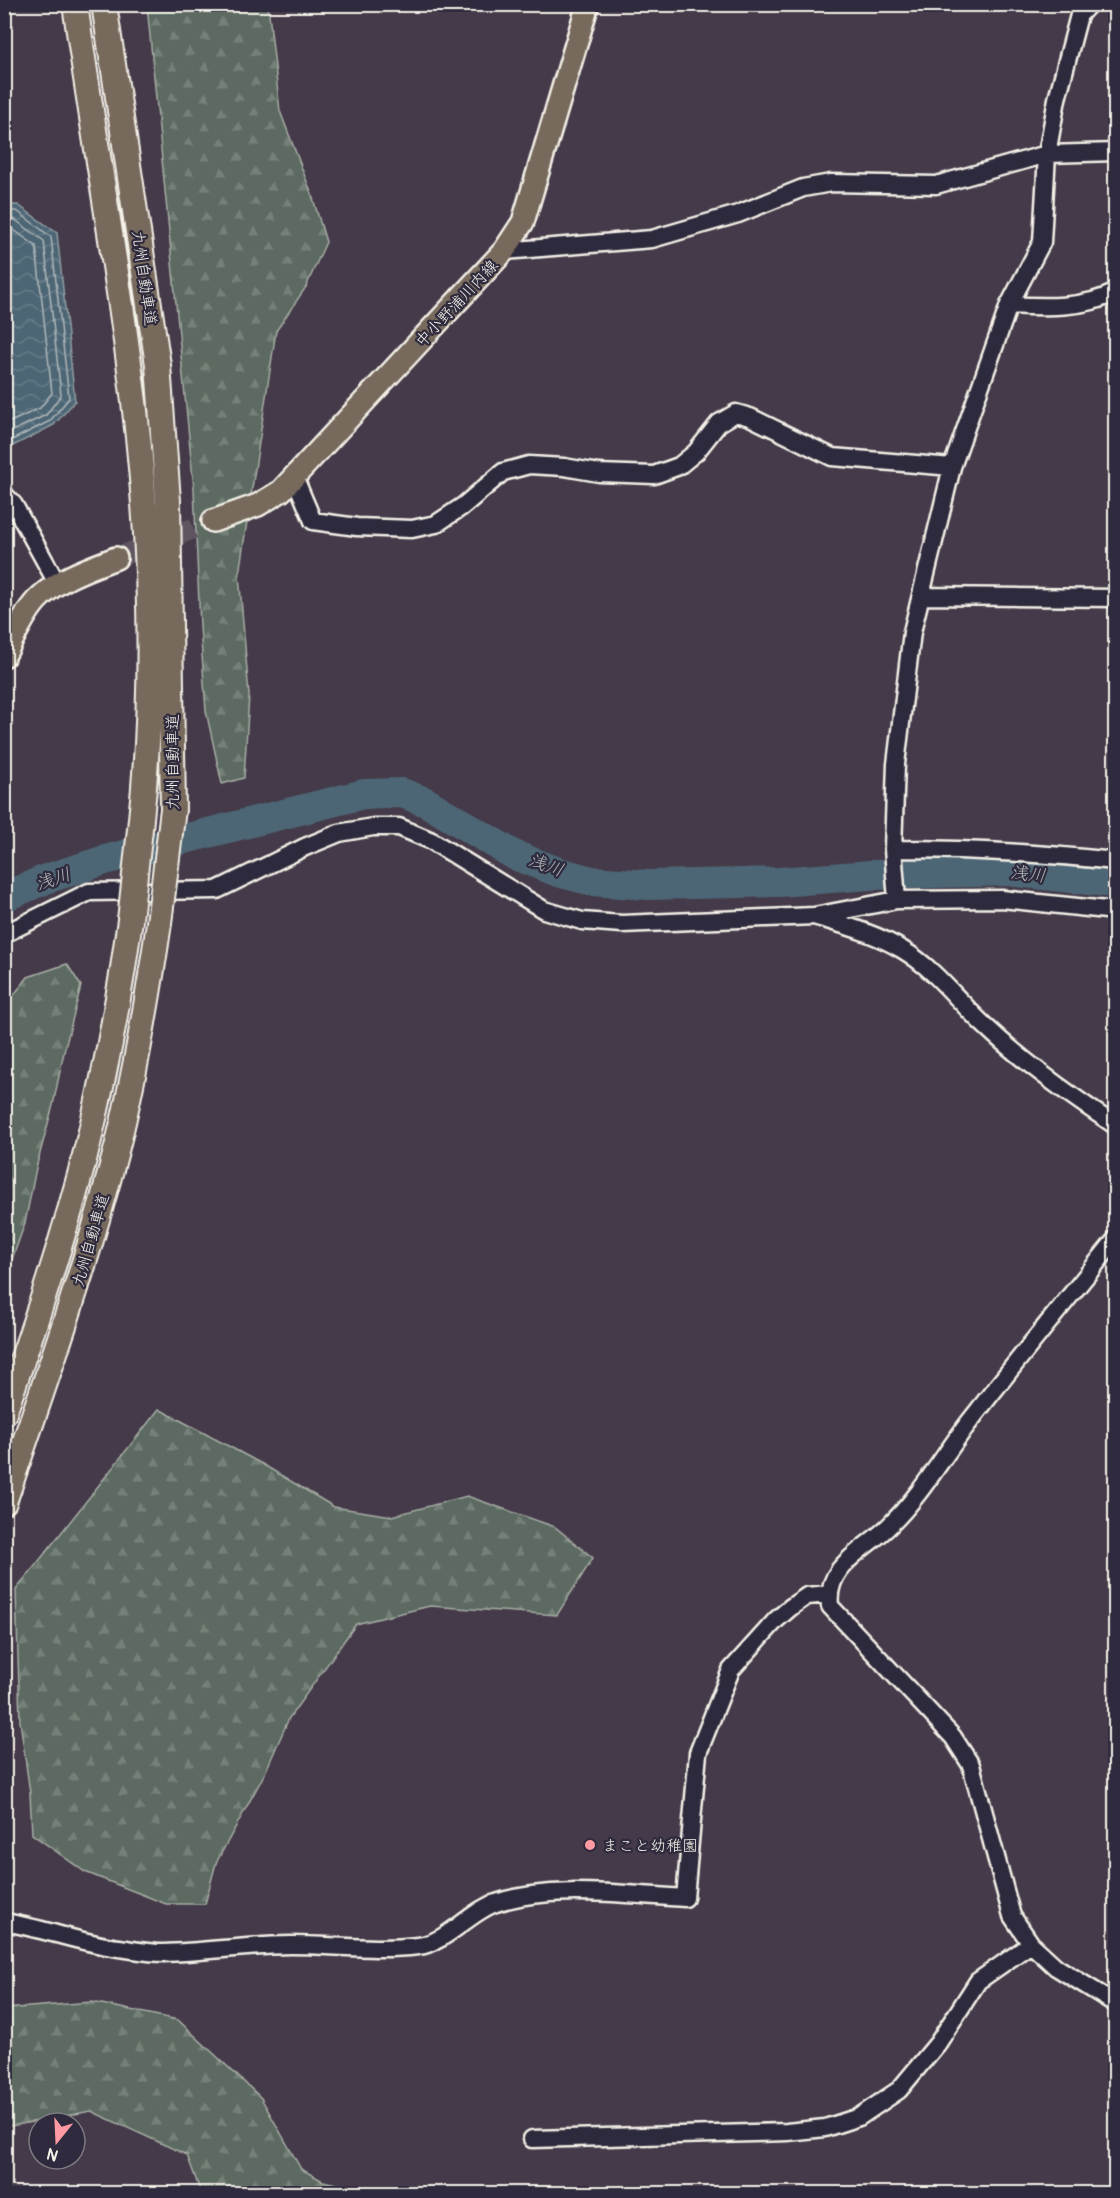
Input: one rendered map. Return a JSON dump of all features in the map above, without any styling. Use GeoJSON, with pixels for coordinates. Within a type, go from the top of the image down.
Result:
{"type":"FeatureCollection","features":[{"type":"Feature","properties":{"kind":"highway","name":"九州自動車道"},"geometry":{"type":"LineString","coordinates":[[4,1413],[57,1249],[88,1143],[118,996],[130,920],[146,772],[149,630],[143,498],[129,364],[75,4]]}},
{"type":"Feature","properties":{"kind":"highway","name":"九州自動車道"},"geometry":{"type":"LineString","coordinates":[[4,1502],[86,1257],[116,1150],[137,1058],[159,923],[173,809],[168,501],[158,365],[104,4]]}},
{"type":"Feature","properties":{"kind":"main road","name":"中小野浦川内線"},"geometry":{"type":"LineString","coordinates":[[213,521],[258,505],[281,491],[504,251],[523,222],[588,4]]}},
{"type":"Feature","properties":{"kind":"main road"},"geometry":{"type":"LineString","coordinates":[[4,656],[38,599],[58,585],[116,558]]}},
{"type":"Feature","properties":{"kind":"street"},"geometry":{"type":"LineString","coordinates":[[897,895],[893,853],[896,764],[912,632],[952,467],[1009,304],[1042,242],[1047,154],[1057,99],[1079,15],[1089,4]]}},
{"type":"Feature","properties":{"kind":"street"},"geometry":{"type":"LineString","coordinates":[[504,251],[652,238],[738,214],[803,188],[831,183],[936,185],[1047,154],[1116,152]]}},
{"type":"Feature","properties":{"kind":"street"},"geometry":{"type":"LineString","coordinates":[[1009,304],[1042,307],[1065,305],[1088,302],[1116,292]]}},
{"type":"Feature","properties":{"kind":"street"},"geometry":{"type":"LineString","coordinates":[[294,476],[313,521],[357,527],[412,529],[436,524],[463,506],[503,472],[529,465],[564,467],[599,473],[654,475],[679,466],[696,452],[719,423],[736,413],[750,417],[832,457],[952,467]]}},
{"type":"Feature","properties":{"kind":"street"},"geometry":{"type":"LineString","coordinates":[[4,494],[14,505],[58,585]]}},
{"type":"Feature","properties":{"kind":"street"},"geometry":{"type":"LineString","coordinates":[[922,596],[1116,598]]}},
{"type":"Feature","properties":{"kind":"street"},"geometry":{"type":"LineString","coordinates":[[4,934],[89,892],[217,890],[314,843],[339,833],[374,827],[399,827],[432,842],[544,910],[582,921],[622,924],[814,916],[897,895],[1002,899],[1116,911]]}},
{"type":"Feature","properties":{"kind":"street"},"geometry":{"type":"LineString","coordinates":[[893,853],[975,849],[1034,852],[1116,861]]}},
{"type":"Feature","properties":{"kind":"street"},"geometry":{"type":"LineString","coordinates":[[814,916],[872,934],[904,950],[926,967],[984,1025],[1030,1065],[1116,1126]]}},
{"type":"Feature","properties":{"kind":"street"},"geometry":{"type":"LineString","coordinates":[[1116,1239],[963,1430],[909,1507],[879,1537],[847,1560],[835,1577],[829,1594],[830,1606],[954,1737],[971,1765],[1012,1916],[1031,1944],[1056,1967],[1116,2004]]}},
{"type":"Feature","properties":{"kind":"street"},"geometry":{"type":"LineString","coordinates":[[4,1922],[27,1925],[90,1943],[162,1953],[292,1945],[354,1948],[420,1946],[448,1934],[493,1904],[524,1894],[586,1893],[685,1898],[698,1753],[731,1670],[776,1620],[791,1607],[807,1596],[829,1594]]}},
{"type":"Feature","properties":{"kind":"street"},"geometry":{"type":"LineString","coordinates":[[532,2139],[787,2133],[825,2128],[859,2117],[899,2090],[938,2043],[978,1981],[1031,1944]]}},
{"type":"Feature","properties":{"kind":"green space"},"geometry":{"type":"Polygon","coordinates":[[[147,5],[268,5],[280,111],[312,195],[326,242],[306,287],[276,331],[239,574],[249,695],[244,778],[222,784],[206,711],[194,489],[147,5]]]}},
{"type":"Feature","properties":{"kind":"green space"},"geometry":{"type":"Polygon","coordinates":[[[67,964],[81,986],[36,1168],[25,1223],[5,1279],[5,1006],[28,977],[67,964]]]}},
{"type":"Feature","properties":{"kind":"green space"},"geometry":{"type":"Polygon","coordinates":[[[159,1409],[262,1464],[334,1507],[392,1516],[467,1496],[555,1527],[593,1558],[557,1615],[430,1606],[356,1624],[289,1718],[265,1773],[216,1863],[205,1904],[166,1904],[85,1872],[32,1834],[30,1793],[20,1721],[16,1590],[159,1409]]]}},
{"type":"Feature","properties":{"kind":"green space"},"geometry":{"type":"Polygon","coordinates":[[[92,2002],[178,2020],[261,2098],[301,2169],[323,2181],[376,2193],[201,2193],[187,2155],[91,2111],[27,2111],[27,2123],[5,2125],[5,2009],[92,2002]]]}},
{"type":"Feature","properties":{"kind":"water"},"geometry":{"type":"Polygon","coordinates":[[[5,205],[18,205],[57,233],[75,401],[54,425],[5,450],[5,205]]]}},
{"type":"Feature","properties":{"kind":"waterway","name":"浅川"},"geometry":{"type":"LineString","coordinates":[[4,897],[46,879],[105,860],[184,839],[364,794],[402,793],[426,802],[514,855],[558,872],[592,881],[648,885],[778,882],[870,875],[1007,871],[1116,883]]}},
{"type":"Feature","properties":{"kind":"tunnel"},"geometry":{"type":"LineString","coordinates":[[116,558],[213,521]]}},
{"type":"Feature","properties":{"kind":"place","name":"まこと幼稚園"},"geometry":{"type":"Point","coordinates":[590,1845]}}]}
